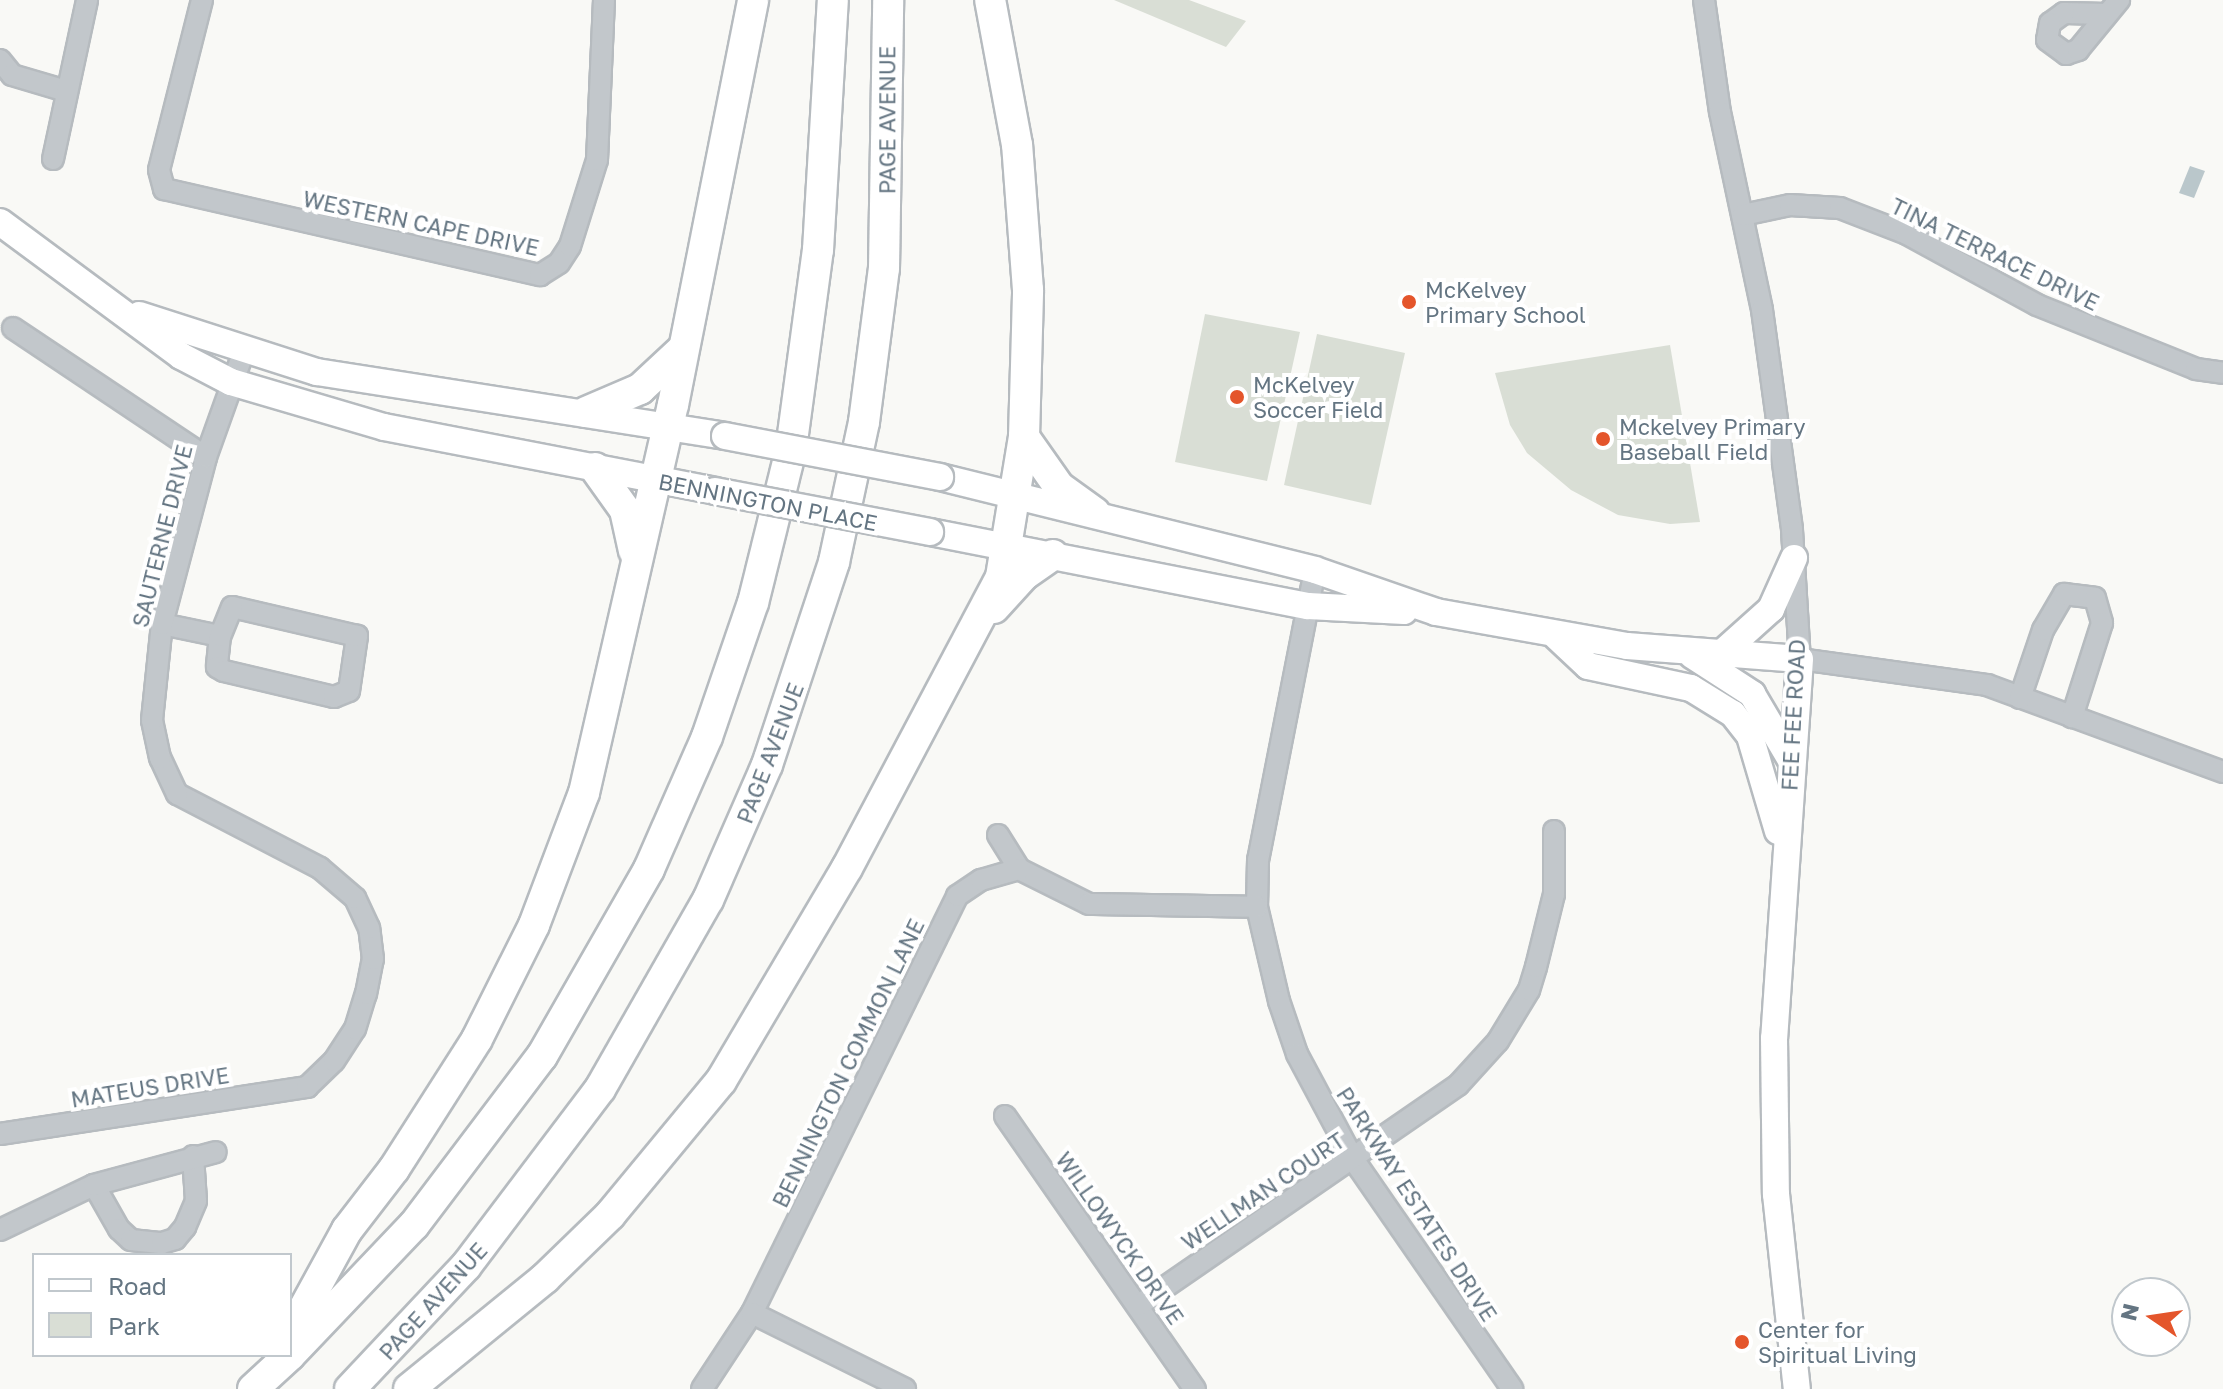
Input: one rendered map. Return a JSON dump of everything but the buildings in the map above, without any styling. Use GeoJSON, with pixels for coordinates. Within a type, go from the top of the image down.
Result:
{"type":"FeatureCollection","features":[{"type":"Feature","properties":{"kind":"highway"},"geometry":{"type":"LineString","coordinates":[[292,1330],[347,1230],[394,1169],[477,1039],[534,925],[584,793],[668,425],[753,0]]}},
{"type":"Feature","properties":{"kind":"highway"},"geometry":{"type":"LineString","coordinates":[[292,1353],[414,1225],[542,1056],[649,869],[707,737],[756,590],[798,407],[818,250],[833,0]]}},
{"type":"Feature","properties":{"kind":"highway","name":"PAGE AVENUE"},"geometry":{"type":"LineString","coordinates":[[350,1389],[485,1243],[600,1089],[694,926],[767,765],[834,562],[864,422],[884,269],[888,0]]}},
{"type":"Feature","properties":{"kind":"highway"},"geometry":{"type":"LineString","coordinates":[[409,1389],[545,1278],[610,1215],[721,1081],[803,946],[1001,577],[1018,494],[1024,437],[1028,304],[1024,216],[990,0]]}},
{"type":"Feature","properties":{"kind":"highway"},"geometry":{"type":"LineString","coordinates":[[586,412],[630,395],[683,349]]}},
{"type":"Feature","properties":{"kind":"highway"},"geometry":{"type":"LineString","coordinates":[[1024,437],[1059,487],[1095,513]]}},
{"type":"Feature","properties":{"kind":"highway"},"geometry":{"type":"LineString","coordinates":[[595,468],[625,510],[636,564]]}},
{"type":"Feature","properties":{"kind":"highway"},"geometry":{"type":"LineString","coordinates":[[974,630],[1024,575],[1053,555]]}},
{"type":"Feature","properties":{"kind":"highway"},"geometry":{"type":"LineString","coordinates":[[266,1374],[287,1357]]}},
{"type":"Feature","properties":{"kind":"main road","name":"BENNINGTON PLACE"},"geometry":{"type":"LineString","coordinates":[[0,222],[127,312],[181,356],[231,382],[384,427],[1308,606],[1436,612]]}},
{"type":"Feature","properties":{"kind":"main road","name":"BENNINGTON PLACE"},"geometry":{"type":"LineString","coordinates":[[127,312],[317,372],[668,425],[1018,494],[1315,570],[1436,612],[1557,637],[1800,659]]}},
{"type":"Feature","properties":{"kind":"main road"},"geometry":{"type":"LineString","coordinates":[[1722,653],[1771,609],[1794,558]]}},
{"type":"Feature","properties":{"kind":"main road"},"geometry":{"type":"LineString","coordinates":[[1557,637],[1588,666],[1691,688],[1733,714],[1750,736],[1784,851]]}},
{"type":"Feature","properties":{"kind":"main road"},"geometry":{"type":"LineString","coordinates":[[1686,651],[1752,694],[1791,760]]}},
{"type":"Feature","properties":{"kind":"main road","name":"FEE FEE ROAD"},"geometry":{"type":"LineString","coordinates":[[1797,1389],[1776,1194],[1774,1018],[1800,659]]}},
{"type":"Feature","properties":{"kind":"street"},"geometry":{"type":"LineString","coordinates":[[53,159],[87,0]]}},
{"type":"Feature","properties":{"kind":"street","name":"WESTERN CAPE DRIVE"},"geometry":{"type":"LineString","coordinates":[[202,0],[159,170],[164,189],[540,275],[550,271],[570,246],[597,160],[604,0]]}},
{"type":"Feature","properties":{"kind":"street","name":"FEE FEE ROAD"},"geometry":{"type":"LineString","coordinates":[[1704,0],[1709,52],[1762,310],[1794,558],[1800,659]]}},
{"type":"Feature","properties":{"kind":"street"},"geometry":{"type":"LineString","coordinates":[[0,60],[12,75],[66,91]]}},
{"type":"Feature","properties":{"kind":"street","name":"TINA TERRACE DRIVE"},"geometry":{"type":"LineString","coordinates":[[1743,215],[1790,205],[1840,208],[1907,234],[2037,305],[2183,364],[2223,373]]}},
{"type":"Feature","properties":{"kind":"street"},"geometry":{"type":"LineString","coordinates":[[13,328],[206,457]]}},
{"type":"Feature","properties":{"kind":"street","name":"SAUTERNE DRIVE"},"geometry":{"type":"LineString","coordinates":[[244,351],[206,457],[162,624],[152,720],[160,758],[177,794],[320,868],[355,898],[369,928],[373,959],[355,1029],[334,1061],[307,1087]]}},
{"type":"Feature","properties":{"kind":"street","name":"PARKWAY ESTATES DRIVE"},"geometry":{"type":"LineString","coordinates":[[1315,570],[1258,860],[1257,907],[1297,1054],[1353,1159],[1512,1389]]}},
{"type":"Feature","properties":{"kind":"street"},"geometry":{"type":"LineString","coordinates":[[2020,698],[2043,630],[2064,594],[2095,598],[2102,623],[2072,717]]}},
{"type":"Feature","properties":{"kind":"street"},"geometry":{"type":"LineString","coordinates":[[232,607],[357,636],[349,691],[334,697],[224,671],[217,667],[220,636],[232,607]]}},
{"type":"Feature","properties":{"kind":"street"},"geometry":{"type":"LineString","coordinates":[[162,624],[220,636]]}},
{"type":"Feature","properties":{"kind":"street"},"geometry":{"type":"LineString","coordinates":[[1800,659],[1931,675],[2020,698],[2223,772]]}},
{"type":"Feature","properties":{"kind":"street","name":"WELLMAN COURT"},"geometry":{"type":"LineString","coordinates":[[1139,1305],[1458,1085],[1498,1041],[1529,990],[1536,967],[1554,894],[1554,831]]}},
{"type":"Feature","properties":{"kind":"street"},"geometry":{"type":"LineString","coordinates":[[998,835],[1019,869],[1089,904],[1257,907]]}},
{"type":"Feature","properties":{"kind":"street","name":"BENNINGTON COMMON LANE"},"geometry":{"type":"LineString","coordinates":[[702,1389],[752,1313],[957,896],[981,880],[1019,869]]}},
{"type":"Feature","properties":{"kind":"street","name":"MATEUS DRIVE"},"geometry":{"type":"LineString","coordinates":[[0,1134],[307,1087]]}},
{"type":"Feature","properties":{"kind":"street","name":"WILLOWYCK DRIVE"},"geometry":{"type":"LineString","coordinates":[[1005,1116],[1195,1389]]}},
{"type":"Feature","properties":{"kind":"street"},"geometry":{"type":"LineString","coordinates":[[0,1230],[94,1185],[216,1152]]}},
{"type":"Feature","properties":{"kind":"street"},"geometry":{"type":"LineString","coordinates":[[94,1185],[119,1229],[131,1240],[162,1243],[175,1239],[185,1227],[196,1201],[193,1156]]}},
{"type":"Feature","properties":{"kind":"street"},"geometry":{"type":"LineString","coordinates":[[752,1313],[905,1389]]}},
{"type":"Feature","properties":{"kind":"green space"},"geometry":{"type":"Polygon","coordinates":[[[1114,0],[1189,0],[1246,21],[1226,47],[1114,0]]]}},
{"type":"Feature","properties":{"kind":"green space","name":"McKelvey Soccer Field"},"geometry":{"type":"Polygon","coordinates":[[[1205,314],[1300,332],[1267,481],[1175,462],[1205,314]]]}},
{"type":"Feature","properties":{"kind":"green space","name":"McKelvey Soccer Field"},"geometry":{"type":"Polygon","coordinates":[[[1317,334],[1405,353],[1371,505],[1284,485],[1317,334]]]}},
{"type":"Feature","properties":{"kind":"green space","name":"Mckelvey Primary Baseball Field"},"geometry":{"type":"Polygon","coordinates":[[[1670,345],[1700,522],[1670,524],[1618,515],[1571,490],[1527,453],[1510,425],[1495,373],[1670,345]]]}},
{"type":"Feature","properties":{"kind":"shaded area"},"geometry":{"type":"Polygon","coordinates":[[[2190,166],[2205,171],[2194,198],[2179,193],[2190,166]]]}},
{"type":"Feature","properties":{"kind":"place","name":"McKelvey Primary School"},"geometry":{"type":"Point","coordinates":[1409,302]}},
{"type":"Feature","properties":{"kind":"place","name":"McKelvey Soccer Field"},"geometry":{"type":"Point","coordinates":[1237,397]}},
{"type":"Feature","properties":{"kind":"place","name":"Mckelvey Primary Baseball Field"},"geometry":{"type":"Point","coordinates":[1603,439]}},
{"type":"Feature","properties":{"kind":"place","name":"Center for Spiritual Living"},"geometry":{"type":"Point","coordinates":[1742,1342]}}]}
